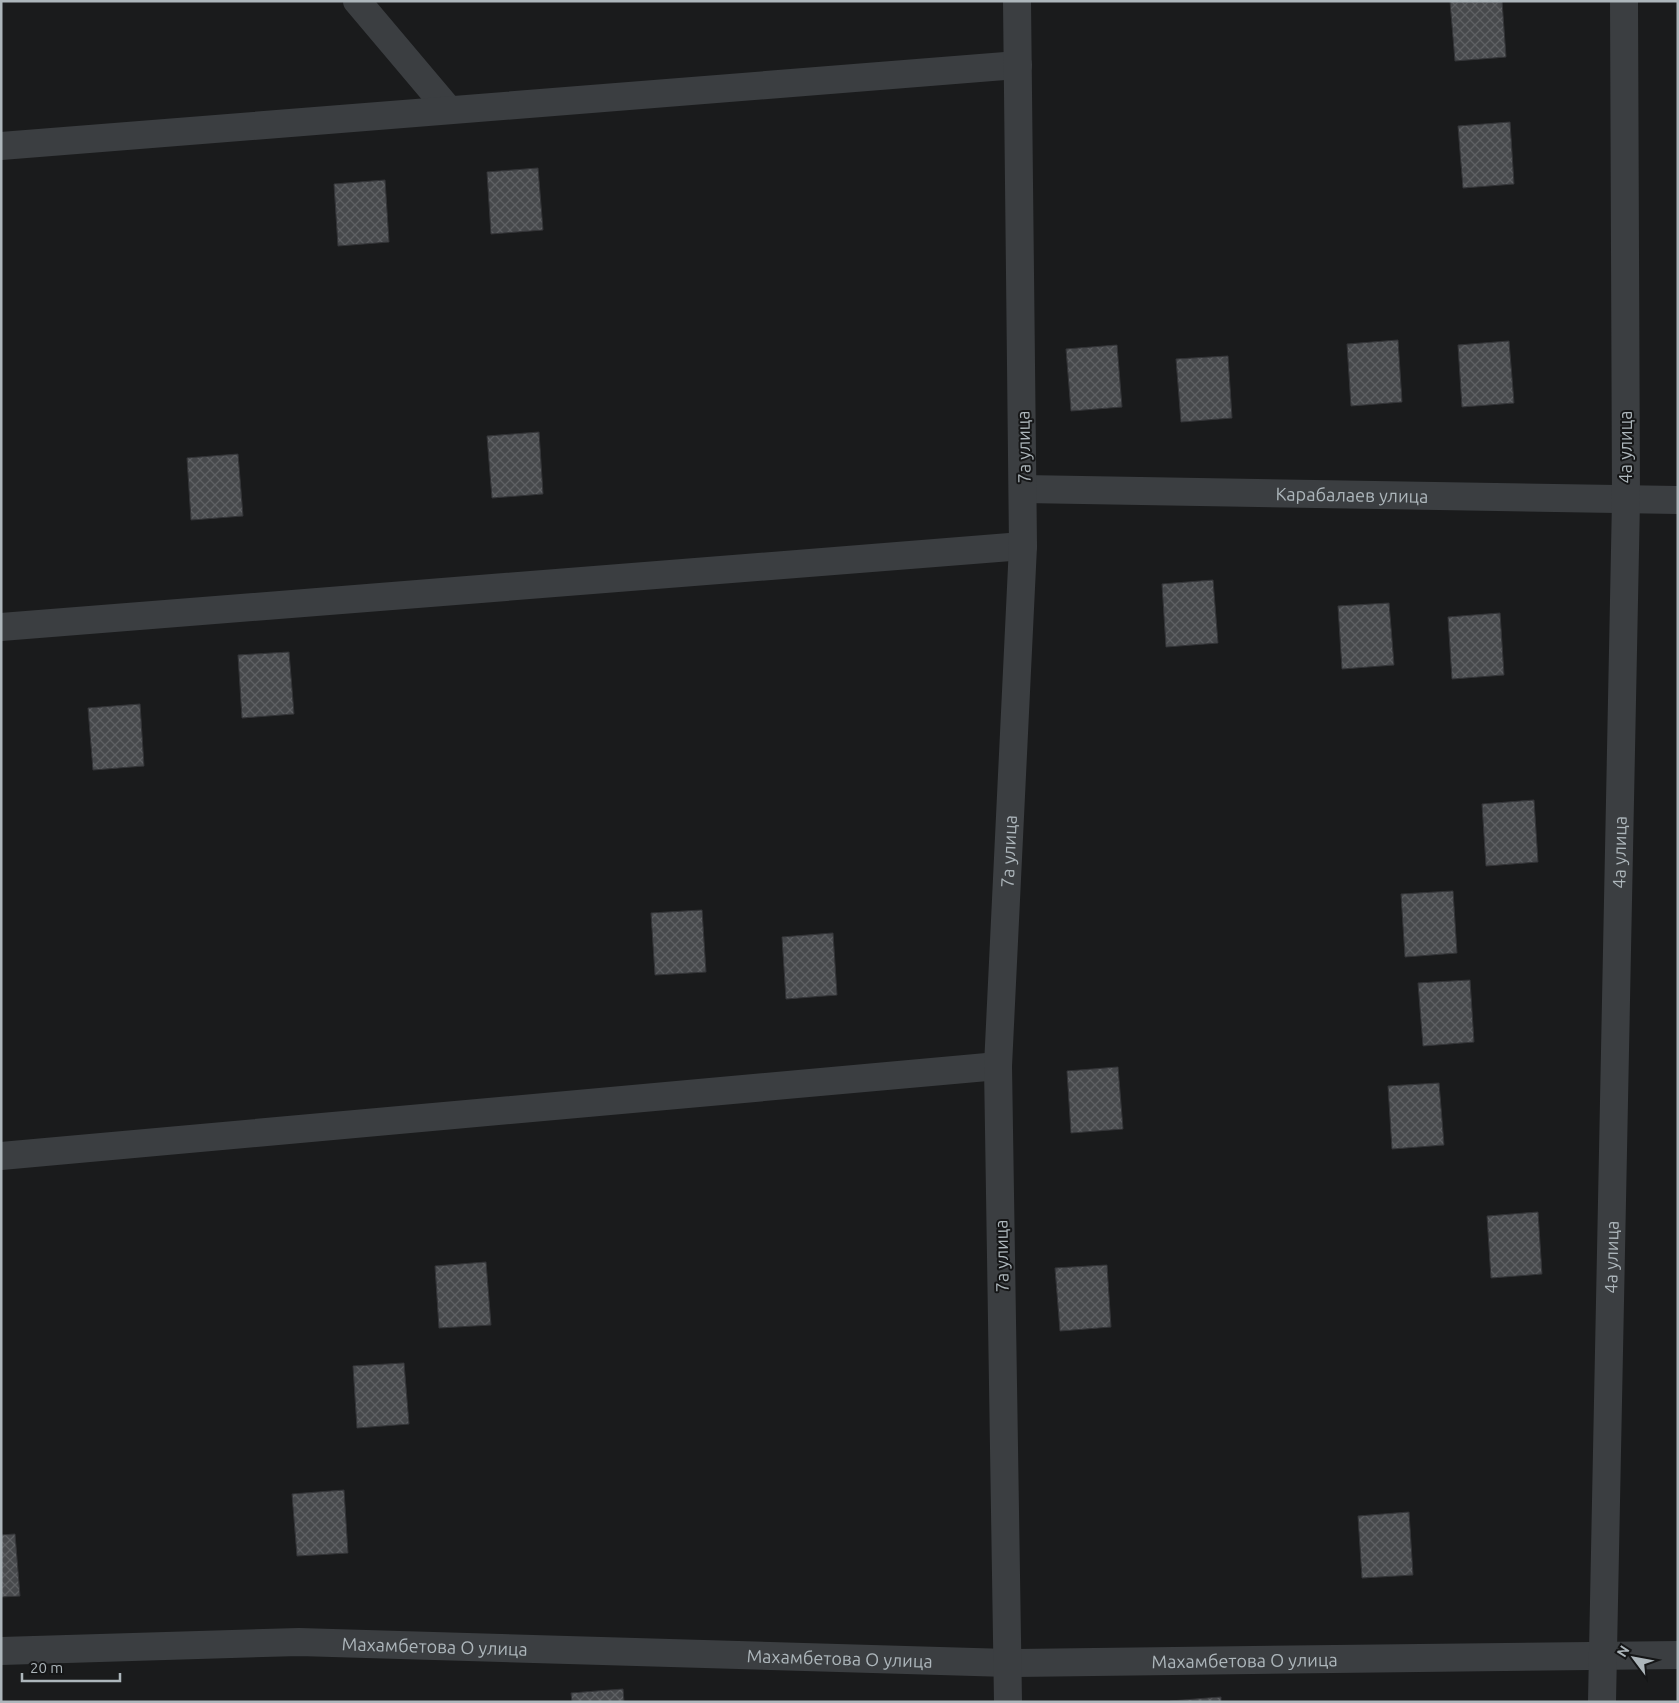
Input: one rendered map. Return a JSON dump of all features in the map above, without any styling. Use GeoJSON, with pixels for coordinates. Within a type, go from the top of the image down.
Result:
{"type":"FeatureCollection","features":[{"type":"Feature","properties":{"kind":"street"},"geometry":{"type":"LineString","coordinates":[[357,1],[449,110]]}},
{"type":"Feature","properties":{"kind":"street","name":"7а улица"},"geometry":{"type":"LineString","coordinates":[[1008,1702],[998,1066],[1023,546],[1024,490],[1017,1]]}},
{"type":"Feature","properties":{"kind":"street","name":"4а улица"},"geometry":{"type":"LineString","coordinates":[[1602,1702],[1626,500],[1624,1]]}},
{"type":"Feature","properties":{"kind":"street"},"geometry":{"type":"LineString","coordinates":[[1,146],[1018,65]]}},
{"type":"Feature","properties":{"kind":"street","name":"Карабалаев улица"},"geometry":{"type":"LineString","coordinates":[[1024,490],[1678,500]]}},
{"type":"Feature","properties":{"kind":"street"},"geometry":{"type":"LineString","coordinates":[[1,627],[1023,546]]}},
{"type":"Feature","properties":{"kind":"street"},"geometry":{"type":"LineString","coordinates":[[1,1156],[998,1066]]}},
{"type":"Feature","properties":{"kind":"street","name":"Махамбетова О улица"},"geometry":{"type":"LineString","coordinates":[[1,1651],[299,1642],[1008,1664],[1678,1655]]}},
{"type":"Feature","properties":{"kind":"building"},"geometry":{"type":"Polygon","coordinates":[[[1450,1],[1502,1],[1506,57],[1455,61],[1450,1]]]}},
{"type":"Feature","properties":{"kind":"building"},"geometry":{"type":"Polygon","coordinates":[[[1510,122],[1514,184],[1463,188],[1458,126],[1510,122]]]}},
{"type":"Feature","properties":{"kind":"building"},"geometry":{"type":"Polygon","coordinates":[[[538,168],[543,230],[491,234],[487,172],[538,168]]]}},
{"type":"Feature","properties":{"kind":"building"},"geometry":{"type":"Polygon","coordinates":[[[385,180],[389,242],[338,246],[334,184],[385,180]]]}},
{"type":"Feature","properties":{"kind":"building"},"geometry":{"type":"Polygon","coordinates":[[[1398,340],[1402,402],[1351,406],[1347,344],[1398,340]]]}},
{"type":"Feature","properties":{"kind":"building"},"geometry":{"type":"Polygon","coordinates":[[[1509,341],[1514,403],[1462,407],[1458,345],[1509,341]]]}},
{"type":"Feature","properties":{"kind":"building"},"geometry":{"type":"Polygon","coordinates":[[[1117,345],[1122,407],[1071,411],[1066,349],[1117,345]]]}},
{"type":"Feature","properties":{"kind":"building"},"geometry":{"type":"Polygon","coordinates":[[[1228,356],[1232,418],[1181,422],[1176,359],[1228,356]]]}},
{"type":"Feature","properties":{"kind":"building"},"geometry":{"type":"Polygon","coordinates":[[[539,432],[543,494],[492,498],[487,436],[539,432]]]}},
{"type":"Feature","properties":{"kind":"building"},"geometry":{"type":"Polygon","coordinates":[[[238,454],[243,516],[191,520],[187,458],[238,454]]]}},
{"type":"Feature","properties":{"kind":"building"},"geometry":{"type":"Polygon","coordinates":[[[1213,580],[1218,643],[1166,647],[1162,584],[1213,580]]]}},
{"type":"Feature","properties":{"kind":"building"},"geometry":{"type":"Polygon","coordinates":[[[1389,603],[1394,665],[1342,669],[1338,606],[1389,603]]]}},
{"type":"Feature","properties":{"kind":"building"},"geometry":{"type":"Polygon","coordinates":[[[1500,613],[1504,675],[1452,679],[1448,617],[1500,613]]]}},
{"type":"Feature","properties":{"kind":"building"},"geometry":{"type":"Polygon","coordinates":[[[289,652],[294,714],[242,718],[238,655],[289,652]]]}},
{"type":"Feature","properties":{"kind":"building"},"geometry":{"type":"Polygon","coordinates":[[[140,704],[144,766],[93,770],[88,708],[140,704]]]}},
{"type":"Feature","properties":{"kind":"building"},"geometry":{"type":"Polygon","coordinates":[[[1534,800],[1538,862],[1486,866],[1482,804],[1534,800]]]}},
{"type":"Feature","properties":{"kind":"building"},"geometry":{"type":"Polygon","coordinates":[[[1453,891],[1457,953],[1405,957],[1401,894],[1453,891]]]}},
{"type":"Feature","properties":{"kind":"building"},"geometry":{"type":"Polygon","coordinates":[[[702,910],[706,972],[655,975],[651,913],[702,910]]]}},
{"type":"Feature","properties":{"kind":"building"},"geometry":{"type":"Polygon","coordinates":[[[833,933],[837,995],[786,999],[782,937],[833,933]]]}},
{"type":"Feature","properties":{"kind":"building"},"geometry":{"type":"Polygon","coordinates":[[[1470,980],[1474,1042],[1423,1046],[1418,983],[1470,980]]]}},
{"type":"Feature","properties":{"kind":"building"},"geometry":{"type":"Polygon","coordinates":[[[1118,1067],[1123,1129],[1071,1133],[1067,1071],[1118,1067]]]}},
{"type":"Feature","properties":{"kind":"building"},"geometry":{"type":"Polygon","coordinates":[[[1439,1083],[1444,1145],[1392,1149],[1388,1086],[1439,1083]]]}},
{"type":"Feature","properties":{"kind":"building"},"geometry":{"type":"Polygon","coordinates":[[[1538,1212],[1542,1274],[1491,1278],[1487,1216],[1538,1212]]]}},
{"type":"Feature","properties":{"kind":"building"},"geometry":{"type":"Polygon","coordinates":[[[486,1262],[491,1325],[439,1328],[435,1266],[486,1262]]]}},
{"type":"Feature","properties":{"kind":"building"},"geometry":{"type":"Polygon","coordinates":[[[1107,1265],[1111,1327],[1060,1331],[1055,1268],[1107,1265]]]}},
{"type":"Feature","properties":{"kind":"building"},"geometry":{"type":"Polygon","coordinates":[[[404,1363],[409,1424],[357,1428],[353,1366],[404,1363]]]}},
{"type":"Feature","properties":{"kind":"building"},"geometry":{"type":"Polygon","coordinates":[[[344,1490],[348,1553],[297,1556],[292,1494],[344,1490]]]}},
{"type":"Feature","properties":{"kind":"building"},"geometry":{"type":"Polygon","coordinates":[[[1409,1512],[1413,1575],[1362,1578],[1358,1516],[1409,1512]]]}},
{"type":"Feature","properties":{"kind":"building"},"geometry":{"type":"Polygon","coordinates":[[[15,1534],[20,1596],[1,1597],[1,1535],[15,1534]]]}},
{"type":"Feature","properties":{"kind":"building"},"geometry":{"type":"Polygon","coordinates":[[[623,1689],[624,1702],[572,1702],[571,1693],[623,1689]]]}},
{"type":"Feature","properties":{"kind":"building"},"geometry":{"type":"Polygon","coordinates":[[[1221,1697],[1221,1702],[1170,1702],[1170,1701],[1221,1697]]]}}]}
